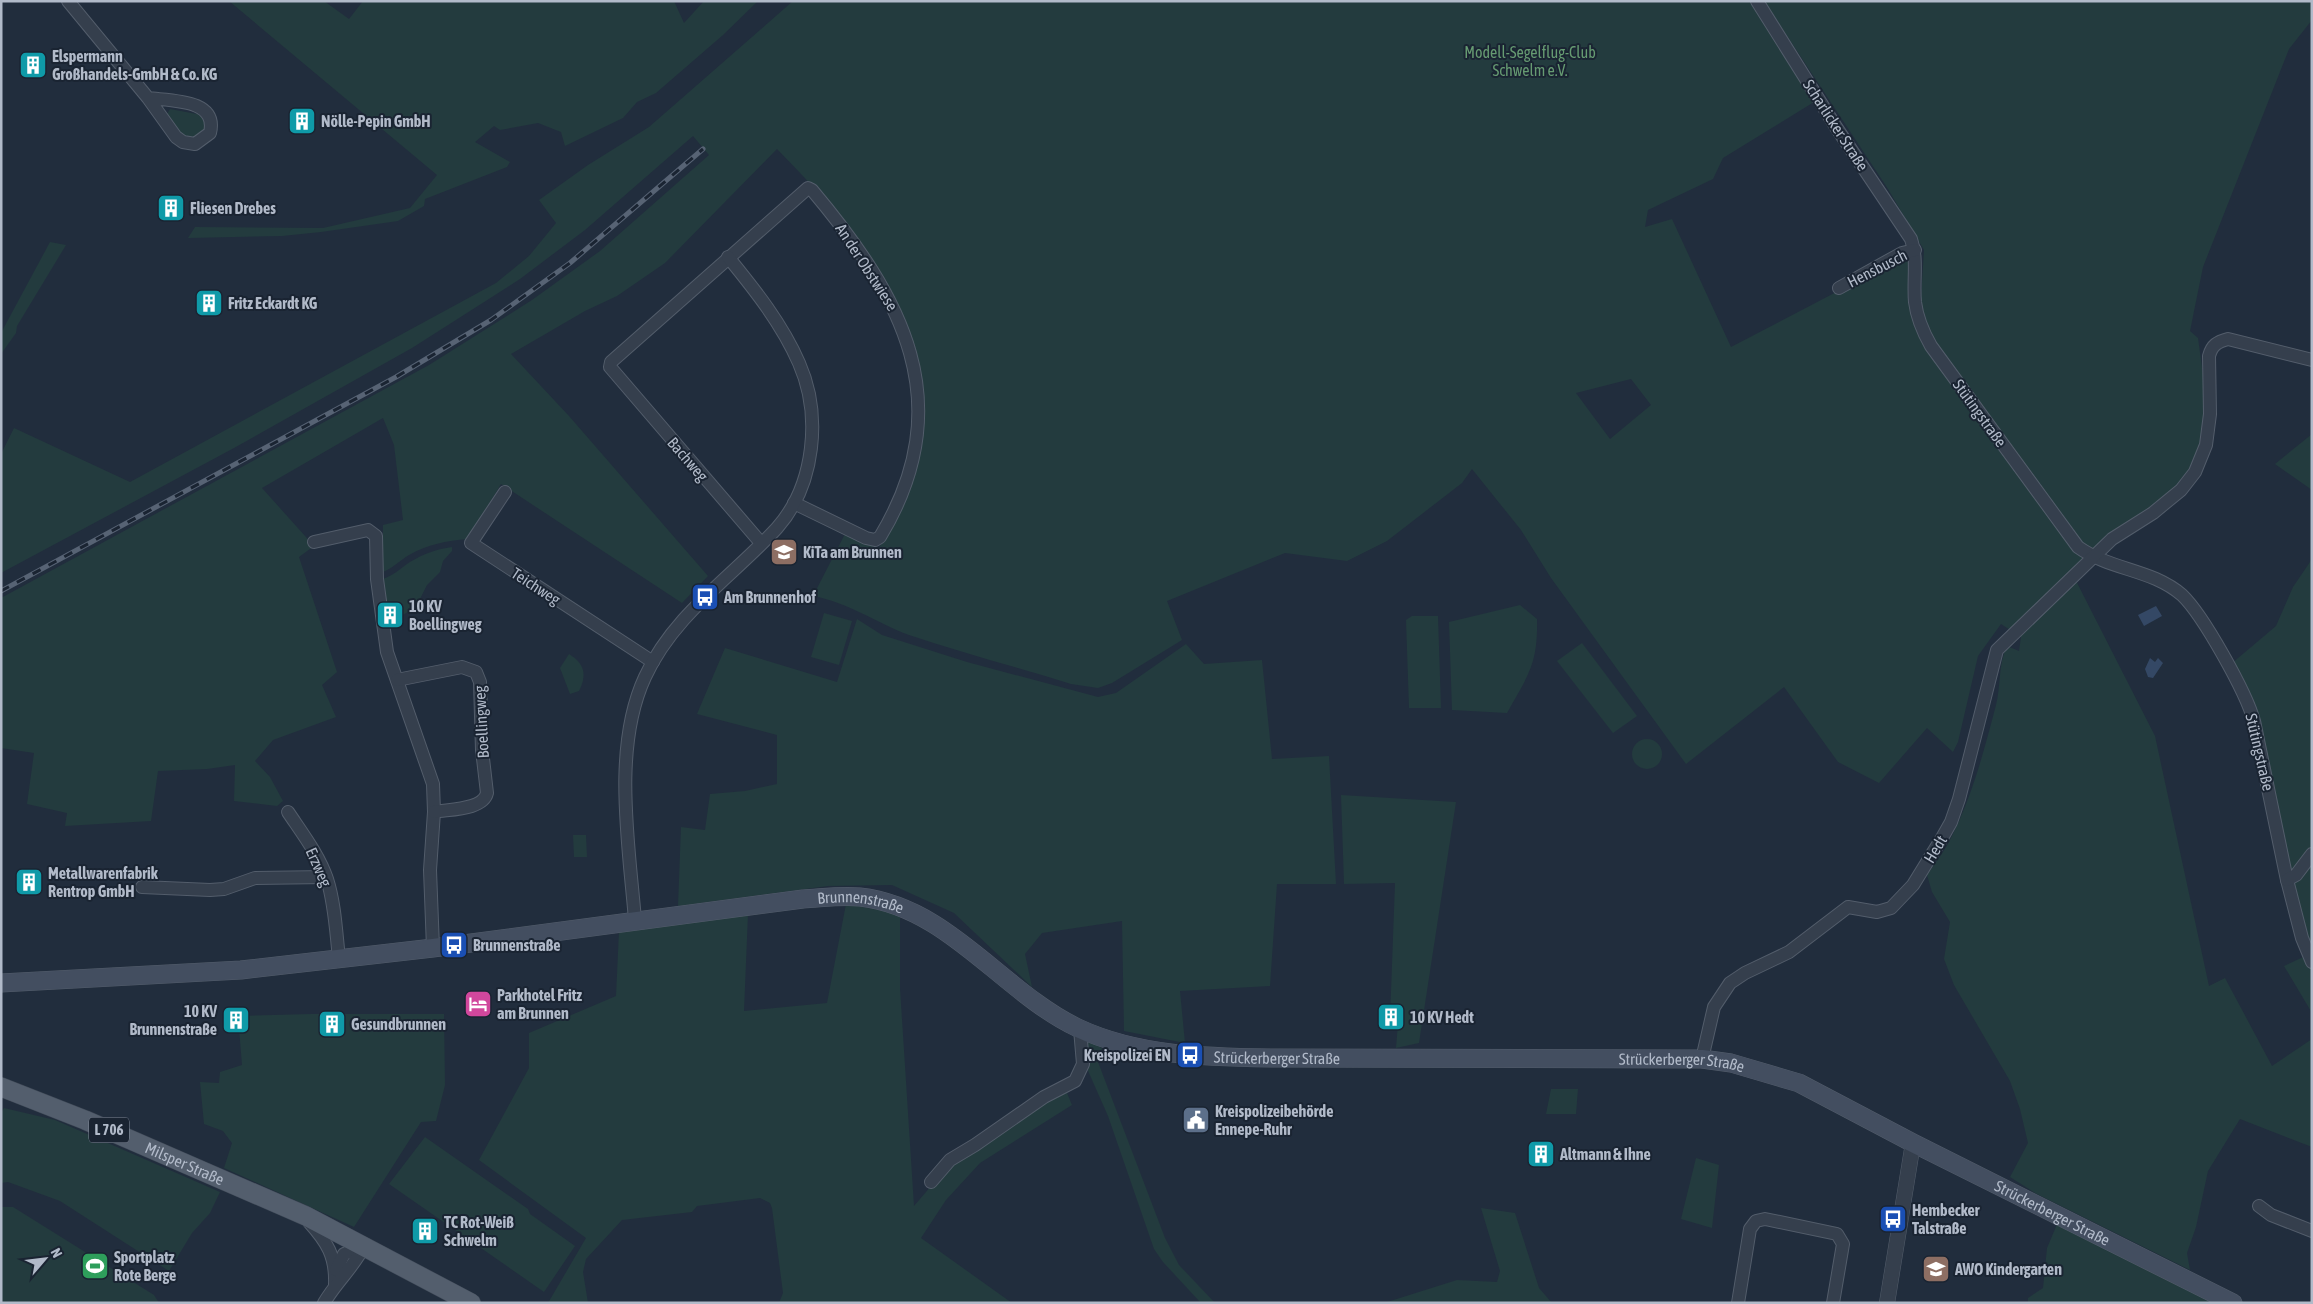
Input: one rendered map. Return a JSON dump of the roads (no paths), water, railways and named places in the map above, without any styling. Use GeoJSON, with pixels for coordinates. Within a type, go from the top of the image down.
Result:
{"type":"FeatureCollection","features":[{"type":"Feature","properties":{"kind":"main road","name":"Brunnenstraße"},"geometry":{"type":"LineString","coordinates":[[1,982],[223,971],[433,948],[803,899],[858,896],[898,905],[913,913]]}},
{"type":"Feature","properties":{"kind":"main road","name":"Strückerberger Straße"},"geometry":{"type":"LineString","coordinates":[[913,913],[965,945],[1051,1014],[1080,1029],[1131,1046],[1203,1056],[1702,1059],[1731,1063],[1799,1083],[1913,1143],[2233,1303]]}},
{"type":"Feature","properties":{"kind":"main road","name":"Milsper Straße"},"geometry":{"type":"LineString","coordinates":[[1,1088],[85,1120],[303,1215],[364,1246]]}},
{"type":"Feature","properties":{"kind":"main road","name":"L 706"},"geometry":{"type":"LineString","coordinates":[[364,1246],[471,1303]]}},
{"type":"Feature","properties":{"kind":"street"},"geometry":{"type":"LineString","coordinates":[[68,1],[148,98],[167,126],[182,142],[196,144],[210,133],[211,119],[204,109],[188,104],[148,98]]}},
{"type":"Feature","properties":{"kind":"street","name":"Scharlicker Straße"},"geometry":{"type":"LineString","coordinates":[[1756,1],[1911,239],[1915,250]]}},
{"type":"Feature","properties":{"kind":"street","name":"An der Obstwiese"},"geometry":{"type":"LineString","coordinates":[[728,257],[803,191],[808,188],[812,190],[858,247],[881,284],[899,318],[911,353],[918,400],[915,446],[900,500],[880,537],[875,540],[866,538],[794,503]]}},
{"type":"Feature","properties":{"kind":"street","name":"Hensbusch"},"geometry":{"type":"LineString","coordinates":[[1839,288],[1902,253],[1915,250]]}},
{"type":"Feature","properties":{"kind":"street","name":"Stütingstraße"},"geometry":{"type":"LineString","coordinates":[[1915,250],[1915,302],[1923,332],[1931,346],[2078,548],[2092,557],[2155,579],[2171,587],[2191,606],[2219,650],[2248,702],[2254,721],[2287,880],[2302,938],[2312,962]]}},
{"type":"Feature","properties":{"kind":"street"},"geometry":{"type":"LineString","coordinates":[[634,920],[627,824],[629,741],[640,693],[653,662],[676,626],[778,527],[794,503],[807,472],[810,456],[812,421],[806,382],[792,348],[774,318],[728,257]]}},
{"type":"Feature","properties":{"kind":"street","name":"Bachweg"},"geometry":{"type":"LineString","coordinates":[[728,257],[628,346],[611,362],[610,367],[761,543]]}},
{"type":"Feature","properties":{"kind":"street"},"geometry":{"type":"LineString","coordinates":[[2092,557],[2112,539],[2168,502],[2181,490],[2195,472],[2206,445],[2210,414],[2209,356],[2212,348],[2218,342],[2228,339],[2237,340],[2312,360]]}},
{"type":"Feature","properties":{"kind":"street","name":"Teichweg"},"geometry":{"type":"LineString","coordinates":[[505,492],[471,543],[653,662]]}},
{"type":"Feature","properties":{"kind":"street"},"geometry":{"type":"LineString","coordinates":[[314,542],[368,530],[375,534],[387,652],[433,784],[434,812],[430,870],[433,948]]}},
{"type":"Feature","properties":{"kind":"street","name":"Hedt"},"geometry":{"type":"LineString","coordinates":[[1702,1059],[1714,1008],[1730,983],[1745,973],[1789,952],[1848,907],[1876,912],[1890,908],[1913,885],[1951,822],[1969,762],[1997,650],[2092,557]]}},
{"type":"Feature","properties":{"kind":"street","name":"Boellingweg"},"geometry":{"type":"LineString","coordinates":[[397,680],[462,667],[476,672],[480,682],[482,750],[486,798],[479,804],[434,812]]}},
{"type":"Feature","properties":{"kind":"street","name":"Erzweg"},"geometry":{"type":"LineString","coordinates":[[288,812],[308,842],[326,878],[331,893],[339,958]]}},
{"type":"Feature","properties":{"kind":"street"},"geometry":{"type":"LineString","coordinates":[[2287,880],[2296,875],[2312,854]]}},
{"type":"Feature","properties":{"kind":"street"},"geometry":{"type":"LineString","coordinates":[[142,887],[224,890],[255,878],[326,878]]}},
{"type":"Feature","properties":{"kind":"street"},"geometry":{"type":"LineString","coordinates":[[931,1182],[950,1160],[976,1145],[1044,1097],[1075,1081],[1083,1064],[1080,1029]]}},
{"type":"Feature","properties":{"kind":"street"},"geometry":{"type":"LineString","coordinates":[[1887,1303],[1913,1143]]}},
{"type":"Feature","properties":{"kind":"street"},"geometry":{"type":"LineString","coordinates":[[2259,1206],[2271,1215],[2312,1232]]}},
{"type":"Feature","properties":{"kind":"street"},"geometry":{"type":"LineString","coordinates":[[303,1215],[328,1245],[336,1270],[335,1284]]}},
{"type":"Feature","properties":{"kind":"street"},"geometry":{"type":"LineString","coordinates":[[1738,1303],[1750,1230],[1756,1221],[1764,1219],[1840,1236],[1843,1244],[1832,1303]]}},
{"type":"Feature","properties":{"kind":"street"},"geometry":{"type":"LineString","coordinates":[[336,1270],[344,1254],[364,1246]]}},
{"type":"Feature","properties":{"kind":"street"},"geometry":{"type":"LineString","coordinates":[[324,1303],[335,1284],[352,1266],[364,1246]]}},
{"type":"Feature","properties":{"kind":"water"},"geometry":{"type":"Polygon","coordinates":[[[2156,606],[2162,616],[2144,626],[2138,615],[2156,606]]]}},
{"type":"Feature","properties":{"kind":"water"},"geometry":{"type":"Polygon","coordinates":[[[2150,658],[2155,662],[2158,658],[2163,663],[2153,678],[2148,677],[2145,669],[2150,658]]]}},
{"type":"Feature","properties":{"kind":"railway"},"geometry":{"type":"LineString","coordinates":[[1,591],[396,377],[491,320],[570,263],[703,149]]}},
{"type":"Feature","properties":{"kind":"place","name":"Elspermann Großhandels-GmbH & Co. KG"},"geometry":{"type":"Point","coordinates":[33,65]}},
{"type":"Feature","properties":{"kind":"place","name":"Nölle-Pepin GmbH"},"geometry":{"type":"Point","coordinates":[302,121]}},
{"type":"Feature","properties":{"kind":"place","name":"Fliesen Drebes"},"geometry":{"type":"Point","coordinates":[171,208]}},
{"type":"Feature","properties":{"kind":"place","name":"Fritz Eckardt KG"},"geometry":{"type":"Point","coordinates":[209,303]}},
{"type":"Feature","properties":{"kind":"place","name":"KiTa am Brunnen"},"geometry":{"type":"Point","coordinates":[784,552]}},
{"type":"Feature","properties":{"kind":"place","name":"Am Brunnenhof"},"geometry":{"type":"Point","coordinates":[705,597]}},
{"type":"Feature","properties":{"kind":"place","name":"10 KV Boellingweg"},"geometry":{"type":"Point","coordinates":[390,615]}},
{"type":"Feature","properties":{"kind":"place","name":"Metallwarenfabrik Rentrop GmbH"},"geometry":{"type":"Point","coordinates":[29,882]}},
{"type":"Feature","properties":{"kind":"place","name":"Brunnenstraße"},"geometry":{"type":"Point","coordinates":[454,945]}},
{"type":"Feature","properties":{"kind":"place","name":"Parkhotel Fritz am Brunnen"},"geometry":{"type":"Point","coordinates":[478,1004]}},
{"type":"Feature","properties":{"kind":"place","name":"10 KV Hedt"},"geometry":{"type":"Point","coordinates":[1391,1017]}},
{"type":"Feature","properties":{"kind":"place","name":"10 KV Brunnenstraße"},"geometry":{"type":"Point","coordinates":[236,1020]}},
{"type":"Feature","properties":{"kind":"place","name":"Gesundbrunnen"},"geometry":{"type":"Point","coordinates":[332,1024]}},
{"type":"Feature","properties":{"kind":"place","name":"Kreispolizei EN"},"geometry":{"type":"Point","coordinates":[1190,1055]}},
{"type":"Feature","properties":{"kind":"place","name":"Kreispolizeibehörde Ennepe-Ruhr"},"geometry":{"type":"Point","coordinates":[1196,1120]}},
{"type":"Feature","properties":{"kind":"place","name":"Altmann & Ihne"},"geometry":{"type":"Point","coordinates":[1541,1154]}},
{"type":"Feature","properties":{"kind":"place","name":"Hembecker Talstraße"},"geometry":{"type":"Point","coordinates":[1893,1219]}},
{"type":"Feature","properties":{"kind":"place","name":"TC Rot-Weiß Schwelm"},"geometry":{"type":"Point","coordinates":[425,1231]}},
{"type":"Feature","properties":{"kind":"place","name":"Sportplatz Rote Berge"},"geometry":{"type":"Point","coordinates":[95,1266]}},
{"type":"Feature","properties":{"kind":"place","name":"AWO Kindergarten"},"geometry":{"type":"Point","coordinates":[1936,1269]}},
{"type":"Feature","properties":{"kind":"park label","name":"Modell-Segelflug-Club Schwelm e.V."},"geometry":{"type":"Point","coordinates":[1530,61]}}]}
